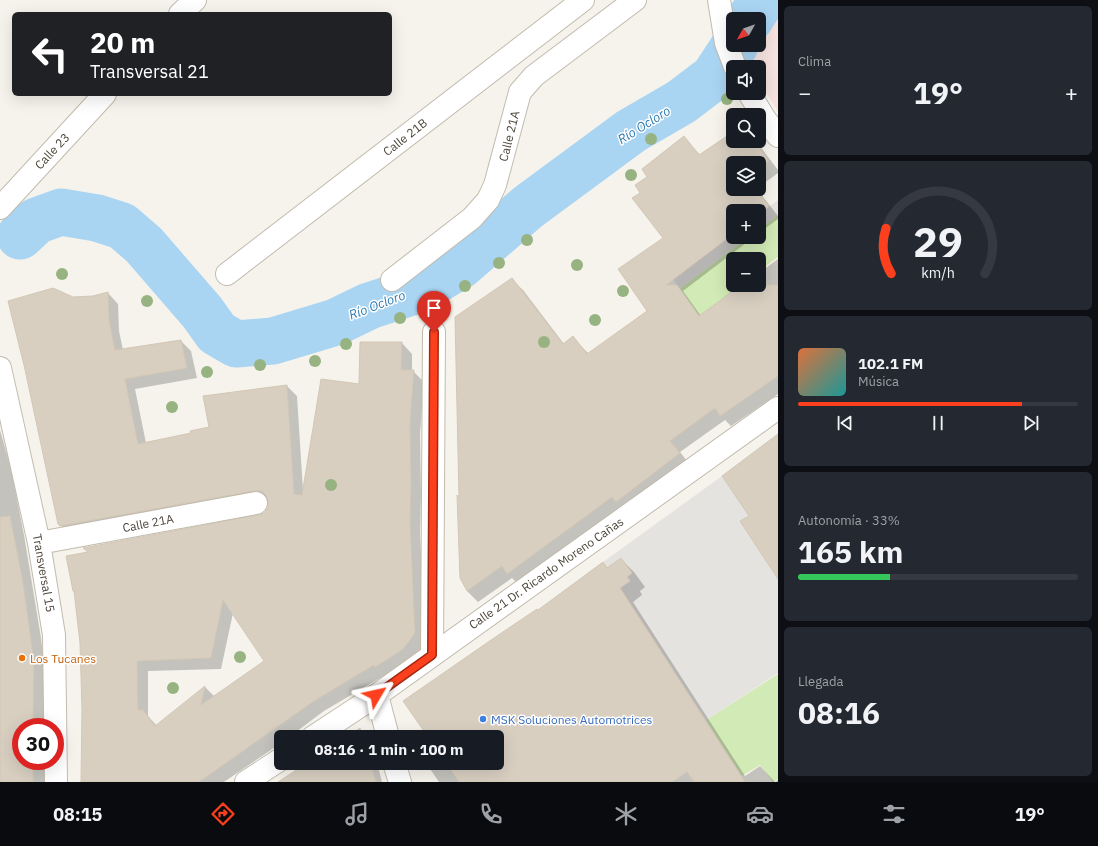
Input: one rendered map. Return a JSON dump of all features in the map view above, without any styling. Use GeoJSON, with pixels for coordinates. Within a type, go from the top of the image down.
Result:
{"type":"FeatureCollection","features":[{"type":"Feature","properties":{"kind":"street"},"geometry":{"type":"LineString","coordinates":[[182,12],[194,0]]}},
{"type":"Feature","properties":{"kind":"street","name":"Calle 21B"},"geometry":{"type":"LineString","coordinates":[[228,274],[583,0]]}},
{"type":"Feature","properties":{"kind":"street","name":"Calle 21A"},"geometry":{"type":"LineString","coordinates":[[392,280],[472,218],[488,200],[495,185],[504,156],[520,92],[534,76],[635,0]]}},
{"type":"Feature","properties":{"kind":"street"},"geometry":{"type":"LineString","coordinates":[[719,0],[726,42],[732,60]]}},
{"type":"Feature","properties":{"kind":"street","name":"Calle 23"},"geometry":{"type":"LineString","coordinates":[[0,208],[103,96]]}},
{"type":"Feature","properties":{"kind":"street"},"geometry":{"type":"LineString","coordinates":[[753,100],[778,136]]}},
{"type":"Feature","properties":{"kind":"street"},"geometry":{"type":"LineString","coordinates":[[432,655],[434,332]]}},
{"type":"Feature","properties":{"kind":"street","name":"Transversal 15"},"geometry":{"type":"LineString","coordinates":[[0,368],[39,543],[54,635],[56,782]]}},
{"type":"Feature","properties":{"kind":"street","name":"Calle 21 Dr. Ricardo Moreno Cañas"},"geometry":{"type":"LineString","coordinates":[[324,730],[376,695],[778,408]]}},
{"type":"Feature","properties":{"kind":"street","name":"Calle 21A"},"geometry":{"type":"LineString","coordinates":[[39,543],[256,503]]}},
{"type":"Feature","properties":{"kind":"street"},"geometry":{"type":"LineString","coordinates":[[376,695],[386,730]]}},
{"type":"Feature","properties":{"kind":"street"},"geometry":{"type":"LineString","coordinates":[[246,782],[274,764]]}},
{"type":"Feature","properties":{"kind":"street"},"geometry":{"type":"LineString","coordinates":[[396,770],[400,782]]}},
{"type":"Feature","properties":{"kind":"shaded area"},"geometry":{"type":"Polygon","coordinates":[[[772,0],[778,0],[778,112],[766,92],[766,60],[750,60],[746,52],[766,52],[766,12],[765,12],[772,0]]]}},
{"type":"Feature","properties":{"kind":"shaded area"},"geometry":{"type":"Polygon","coordinates":[[[778,200],[778,215],[766,224],[766,209],[778,200]]]}},
{"type":"Feature","properties":{"kind":"shaded area"},"geometry":{"type":"Polygon","coordinates":[[[726,239],[726,244],[739,244],[726,252],[726,254],[679,289],[673,279],[726,239]]]}},
{"type":"Feature","properties":{"kind":"shaded area"},"geometry":{"type":"Polygon","coordinates":[[[722,476],[749,516],[741,521],[778,570],[778,673],[706,720],[620,588],[630,581],[627,577],[632,573],[621,558],[607,568],[603,562],[722,476]]]}},
{"type":"Feature","properties":{"kind":"green space"},"geometry":{"type":"Polygon","coordinates":[[[742,0],[772,0],[765,12],[740,12],[742,0]]]}},
{"type":"Feature","properties":{"kind":"green space"},"geometry":{"type":"Polygon","coordinates":[[[778,215],[778,257],[766,266],[766,252],[728,252],[739,244],[766,244],[766,224],[778,215]]]}},
{"type":"Feature","properties":{"kind":"green space"},"geometry":{"type":"Polygon","coordinates":[[[726,254],[726,292],[732,292],[699,316],[679,289],[726,254]]]}},
{"type":"Feature","properties":{"kind":"green space"},"geometry":{"type":"Polygon","coordinates":[[[778,674],[778,779],[773,782],[760,765],[742,776],[706,720],[778,674]]]}},
{"type":"Feature","properties":{"kind":"building"},"geometry":{"type":"Polygon","coordinates":[[[684,136],[699,155],[726,137],[726,148],[759,148],[765,156],[726,156],[726,196],[761,196],[769,206],[766,208],[766,204],[726,204],[726,239],[666,285],[677,285],[699,316],[732,292],[766,292],[766,285],[778,285],[778,376],[720,416],[715,408],[670,441],[680,453],[616,502],[612,497],[507,574],[502,566],[467,591],[460,578],[457,495],[459,498],[455,317],[512,278],[563,344],[573,336],[587,354],[647,311],[618,269],[663,238],[632,198],[640,193],[635,185],[647,177],[642,169],[684,136]]]}},
{"type":"Feature","properties":{"kind":"building"},"geometry":{"type":"Polygon","coordinates":[[[53,288],[73,297],[93,296],[108,292],[109,320],[115,350],[181,340],[187,368],[125,379],[138,444],[191,433],[190,431],[209,427],[203,396],[287,385],[294,494],[302,495],[321,379],[359,384],[360,342],[402,342],[401,370],[414,370],[410,422],[410,522],[415,632],[403,649],[375,667],[374,665],[314,701],[199,782],[81,782],[82,709],[80,643],[74,591],[66,556],[88,552],[83,548],[258,515],[264,513],[268,508],[268,500],[266,495],[261,491],[254,491],[60,526],[58,524],[24,365],[8,301],[53,288]],[[223,600],[211,658],[137,661],[138,710],[143,710],[155,726],[205,686],[201,705],[264,661],[223,600]]]}},
{"type":"Feature","properties":{"kind":"building"},"geometry":{"type":"Polygon","coordinates":[[[778,434],[778,579],[740,521],[749,516],[722,476],[778,434]]]}},
{"type":"Feature","properties":{"kind":"building"},"geometry":{"type":"Polygon","coordinates":[[[10,516],[23,582],[34,662],[33,718],[12,718],[12,770],[33,770],[33,782],[0,782],[0,517],[10,516]]]}},
{"type":"Feature","properties":{"kind":"building"},"geometry":{"type":"Polygon","coordinates":[[[621,558],[632,573],[627,577],[630,581],[620,588],[745,782],[694,782],[687,772],[672,782],[459,782],[451,770],[504,770],[504,730],[423,730],[403,701],[537,609],[538,610],[603,562],[607,568],[621,558]]]}},
{"type":"Feature","properties":{"kind":"building"},"geometry":{"type":"Polygon","coordinates":[[[296,770],[372,770],[376,782],[278,782],[296,770]]]}},
{"type":"Feature","properties":{"kind":"waterway","name":"Río Ocloro"},"geometry":{"type":"LineString","coordinates":[[754,12],[762,0]]}},
{"type":"Feature","properties":{"kind":"waterway","name":"Río Ocloro"},"geometry":{"type":"LineString","coordinates":[[20,236],[36,221],[61,212],[97,218],[122,226],[144,245],[202,312],[217,333],[236,344],[273,341],[336,322],[369,306],[421,289],[461,265],[528,207],[631,131],[681,102],[714,77],[730,52]]}},
{"type":"Feature","properties":{"kind":"place","name":"Los Tucanes"},"geometry":{"type":"Point","coordinates":[22,658]}},
{"type":"Feature","properties":{"kind":"place","name":"MSK Soluciones Automotrices"},"geometry":{"type":"Point","coordinates":[483,719]}},
{"type":"Feature","properties":{"kind":"route"},"geometry":{"type":"LineString","coordinates":[[376,695],[432,655],[434,332]]}}]}
